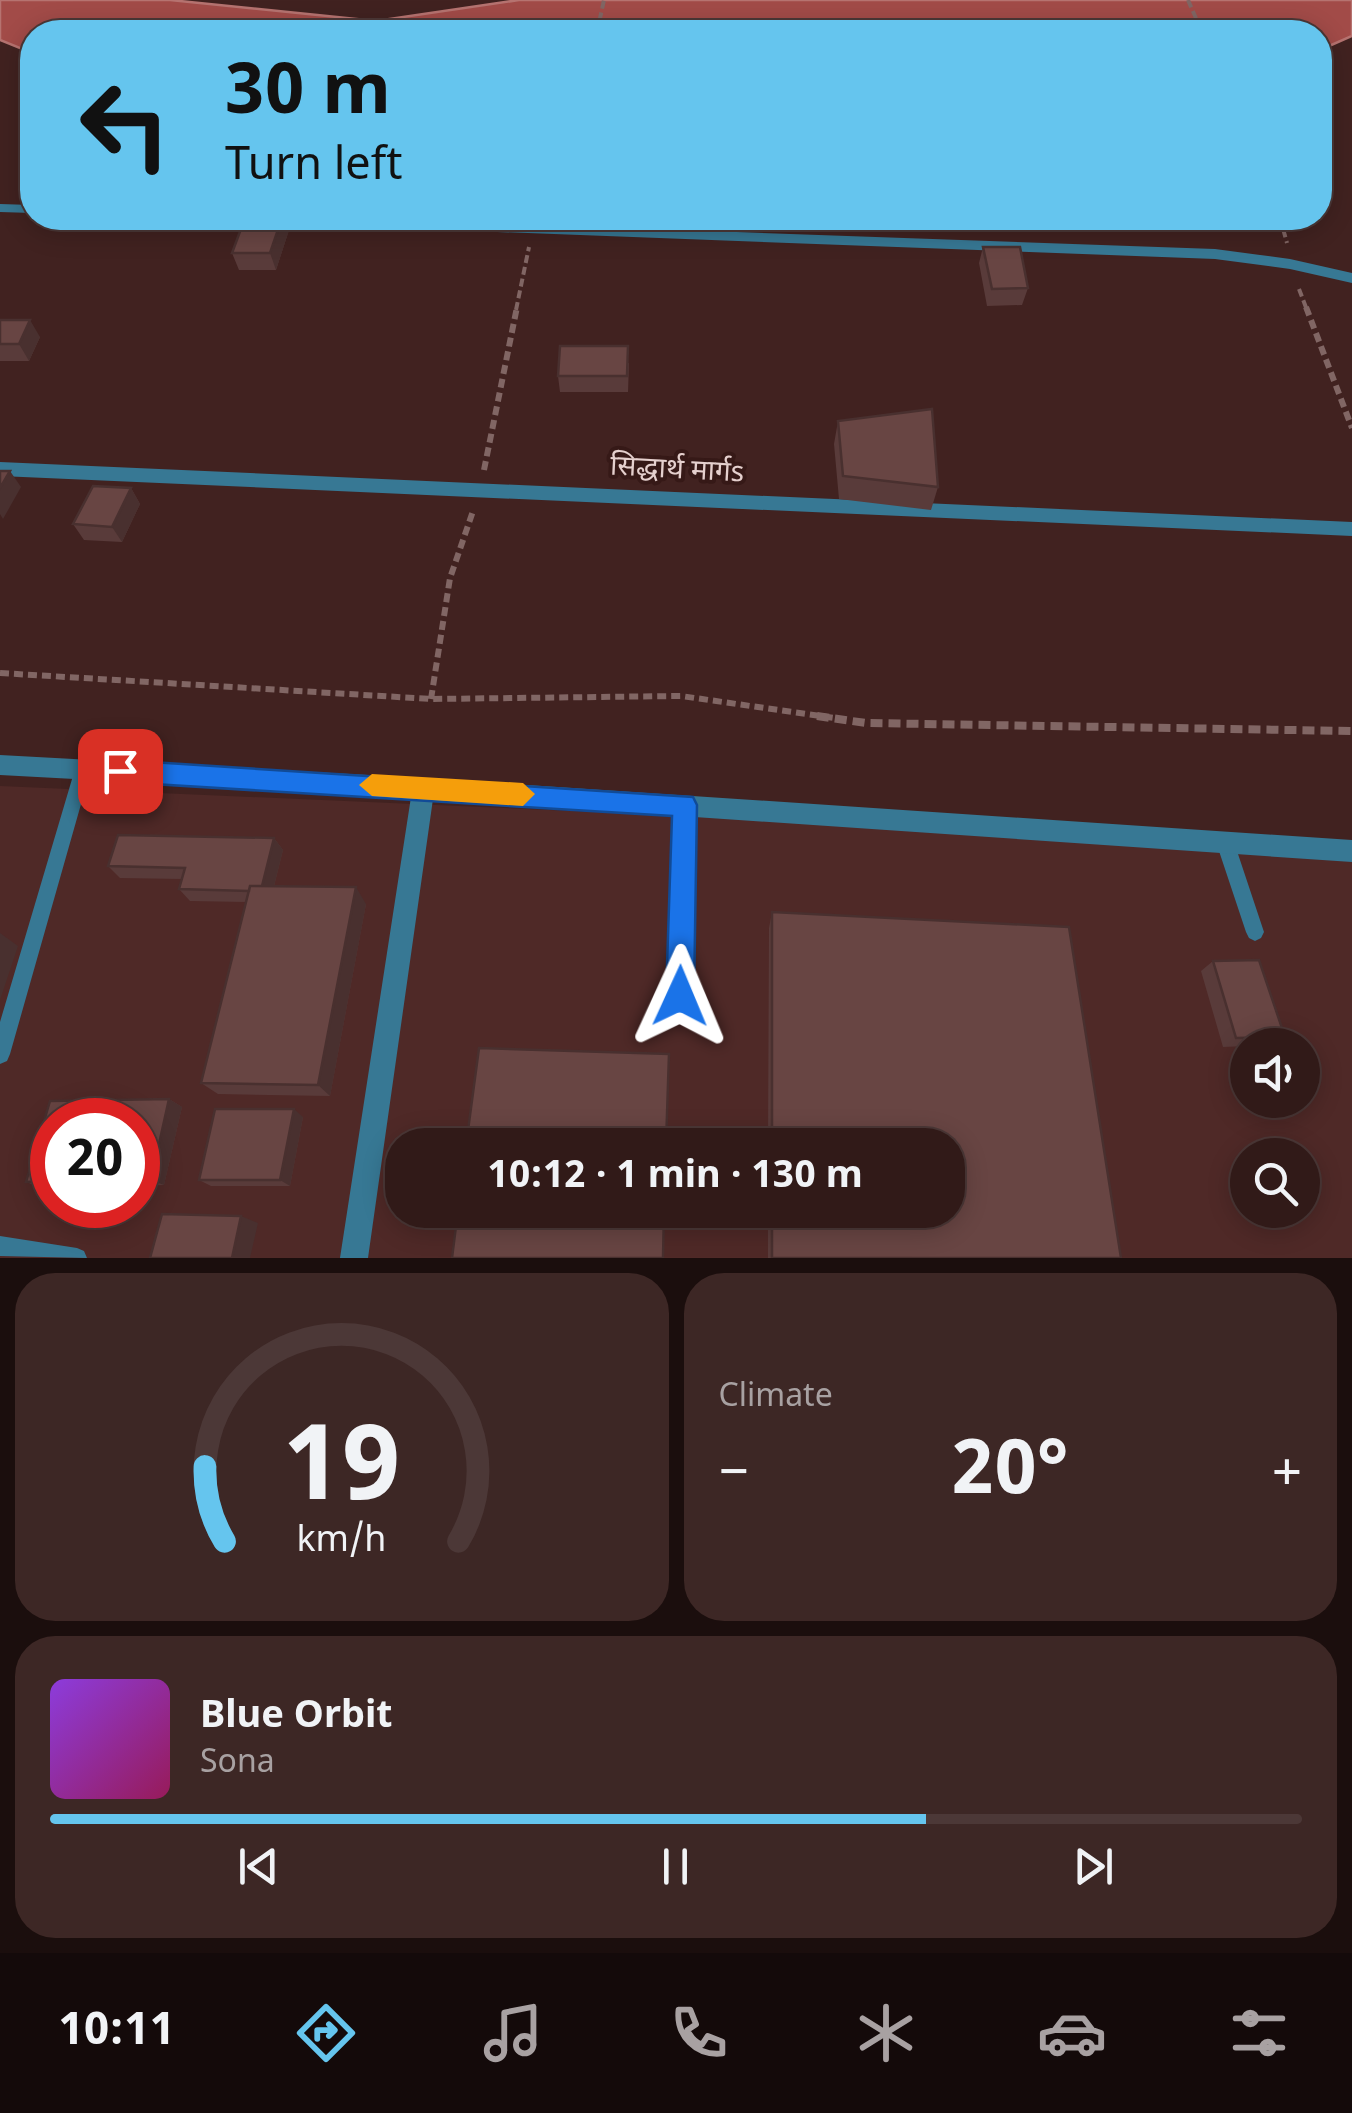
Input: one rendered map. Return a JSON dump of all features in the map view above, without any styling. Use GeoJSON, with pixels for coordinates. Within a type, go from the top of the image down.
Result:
{"type":"FeatureCollection","features":[{"type":"Feature","properties":{"kind":"street"},"geometry":{"type":"LineString","coordinates":[[532,230],[1215,254],[1290,264],[1352,278]]}},
{"type":"Feature","properties":{"kind":"street","name":"सिद्धार्थ मार्गs"},"geometry":{"type":"LineString","coordinates":[[0,470],[1352,529]]}},
{"type":"Feature","properties":{"kind":"street"},"geometry":{"type":"LineString","coordinates":[[0,765],[423,788],[1352,851]]}},
{"type":"Feature","properties":{"kind":"street"},"geometry":{"type":"LineString","coordinates":[[354,1258],[423,788]]}},
{"type":"Feature","properties":{"kind":"lane"},"geometry":{"type":"LineString","coordinates":[[0,1054],[82,769]]}},
{"type":"Feature","properties":{"kind":"lane"},"geometry":{"type":"LineString","coordinates":[[680,996],[684,805]]}},
{"type":"Feature","properties":{"kind":"lane"},"geometry":{"type":"LineString","coordinates":[[1226,845],[1256,932]]}},
{"type":"Feature","properties":{"kind":"lane"},"geometry":{"type":"LineString","coordinates":[[0,1246],[77,1258]]}},
{"type":"Feature","properties":{"kind":"path"},"geometry":{"type":"LineString","coordinates":[[432,700],[450,578],[481,490],[532,230]]}},
{"type":"Feature","properties":{"kind":"path"},"geometry":{"type":"LineString","coordinates":[[1283,230],[1290,264],[1352,428]]}},
{"type":"Feature","properties":{"kind":"path"},"geometry":{"type":"LineString","coordinates":[[0,673],[432,700],[681,696],[866,724],[1352,731]]}},
{"type":"Feature","properties":{"kind":"shaded area"},"geometry":{"type":"Polygon","coordinates":[[[0,0],[170,0],[366,20],[20,20],[20,48],[0,40],[0,0]]]}},
{"type":"Feature","properties":{"kind":"shaded area"},"geometry":{"type":"Polygon","coordinates":[[[519,0],[1352,0],[1352,36],[1332,45],[1332,20],[383,20],[519,0]]]}},
{"type":"Feature","properties":{"kind":"shaded area"},"geometry":{"type":"Polygon","coordinates":[[[0,786],[1352,845],[1352,1258],[0,1258],[0,786]]]}},
{"type":"Feature","properties":{"kind":"building"},"geometry":{"type":"Polygon","coordinates":[[[241,230],[278,230],[270,253],[232,253],[241,230]]]}},
{"type":"Feature","properties":{"kind":"building"},"geometry":{"type":"Polygon","coordinates":[[[983,247],[1020,247],[1028,288],[992,289],[983,247]]]}},
{"type":"Feature","properties":{"kind":"building"},"geometry":{"type":"Polygon","coordinates":[[[0,320],[30,320],[19,344],[0,344],[0,320]]]}},
{"type":"Feature","properties":{"kind":"building"},"geometry":{"type":"Polygon","coordinates":[[[560,346],[628,346],[627,376],[558,376],[560,346]]]}},
{"type":"Feature","properties":{"kind":"building"},"geometry":{"type":"Polygon","coordinates":[[[932,409],[938,487],[843,476],[838,421],[932,409]]]}},
{"type":"Feature","properties":{"kind":"building"},"geometry":{"type":"Polygon","coordinates":[[[0,471],[10,471],[0,488],[0,471]]]}},
{"type":"Feature","properties":{"kind":"building"},"geometry":{"type":"Polygon","coordinates":[[[93,486],[131,488],[112,527],[73,524],[93,486]]]}},
{"type":"Feature","properties":{"kind":"building"},"geometry":{"type":"Polygon","coordinates":[[[118,835],[274,838],[262,886],[250,886],[249,891],[179,889],[185,868],[108,866],[118,835]]]}},
{"type":"Feature","properties":{"kind":"building"},"geometry":{"type":"Polygon","coordinates":[[[250,886],[356,887],[318,1085],[201,1083],[250,886]]]}},
{"type":"Feature","properties":{"kind":"building"},"geometry":{"type":"Polygon","coordinates":[[[772,912],[1069,927],[1121,1258],[772,1258],[772,1228],[965,1228],[965,1128],[772,1128],[772,912]]]}},
{"type":"Feature","properties":{"kind":"building"},"geometry":{"type":"Polygon","coordinates":[[[1259,960],[1282,1028],[1233,1028],[1213,961],[1259,960]]]}},
{"type":"Feature","properties":{"kind":"building"},"geometry":{"type":"Polygon","coordinates":[[[479,1048],[669,1054],[667,1128],[468,1128],[479,1048]]]}},
{"type":"Feature","properties":{"kind":"building"},"geometry":{"type":"Polygon","coordinates":[[[160,1099],[169,1099],[160,1140],[160,1099]]]}},
{"type":"Feature","properties":{"kind":"building"},"geometry":{"type":"Polygon","coordinates":[[[215,1109],[294,1109],[280,1180],[199,1180],[215,1109]]]}},
{"type":"Feature","properties":{"kind":"building"},"geometry":{"type":"Polygon","coordinates":[[[162,1214],[241,1216],[232,1258],[150,1258],[162,1214]]]}},
{"type":"Feature","properties":{"kind":"building"},"geometry":{"type":"Polygon","coordinates":[[[456,1228],[664,1228],[663,1258],[452,1258],[456,1228]]]}},
{"type":"Feature","properties":{"kind":"slow traffic"},"geometry":{"type":"LineString","coordinates":[[372,785],[523,794]]}},
{"type":"Feature","properties":{"kind":"route"},"geometry":{"type":"LineString","coordinates":[[120,771],[684,805],[680,996]]}}]}
